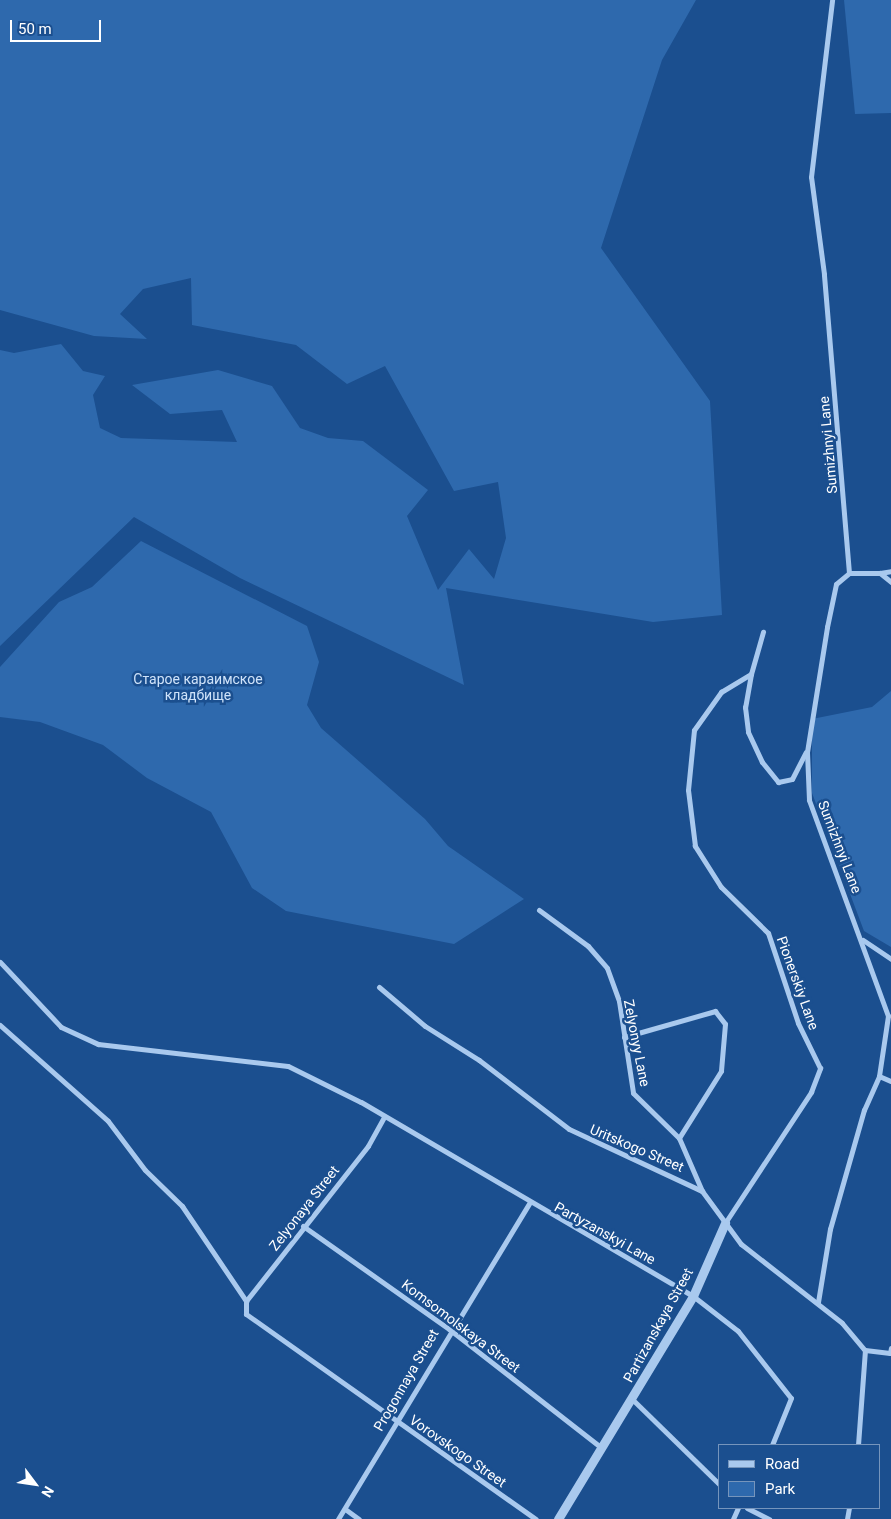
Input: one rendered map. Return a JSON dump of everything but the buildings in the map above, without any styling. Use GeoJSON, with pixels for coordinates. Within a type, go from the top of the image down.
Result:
{"type":"FeatureCollection","features":[{"type":"Feature","properties":{"kind":"street","name":"Sumizhnyi Lane"},"geometry":{"type":"LineString","coordinates":[[818,1302],[830,1229],[864,1110],[879,1076],[888,1016],[863,940],[809,800],[806,752],[836,584],[849,573],[824,274],[811,177],[832,0]]}},
{"type":"Feature","properties":{"kind":"street"},"geometry":{"type":"LineString","coordinates":[[849,573],[880,573],[891,570]]}},
{"type":"Feature","properties":{"kind":"street"},"geometry":{"type":"LineString","coordinates":[[880,573],[891,582]]}},
{"type":"Feature","properties":{"kind":"street"},"geometry":{"type":"LineString","coordinates":[[763,632],[751,674],[745,707],[748,732],[762,762],[778,782],[792,779],[806,752]]}},
{"type":"Feature","properties":{"kind":"street","name":"Pionerskiy Lane"},"geometry":{"type":"LineString","coordinates":[[751,674],[721,692],[694,730],[688,790],[695,846],[721,887],[768,933],[798,1023],[820,1068],[811,1092]]}},
{"type":"Feature","properties":{"kind":"street","name":"Zelyonyy Lane"},"geometry":{"type":"LineString","coordinates":[[539,910],[588,946],[607,968],[624,1037],[633,1093],[679,1138],[702,1191]]}},
{"type":"Feature","properties":{"kind":"street"},"geometry":{"type":"LineString","coordinates":[[863,940],[891,959]]}},
{"type":"Feature","properties":{"kind":"street","name":"Partyzanskyi Lane"},"geometry":{"type":"LineString","coordinates":[[0,962],[61,1027],[98,1044],[288,1066],[384,1117],[529,1203],[693,1296],[738,1331],[791,1398],[772,1444]]}},
{"type":"Feature","properties":{"kind":"street","name":"Uritskogo Street"},"geometry":{"type":"LineString","coordinates":[[379,988],[424,1026],[479,1060],[569,1129],[602,1148],[643,1160],[702,1191],[725,1223],[754,1255],[818,1302],[865,1350]]}},
{"type":"Feature","properties":{"kind":"street"},"geometry":{"type":"LineString","coordinates":[[624,1037],[715,1011],[725,1024],[721,1071],[679,1138]]}},
{"type":"Feature","properties":{"kind":"street"},"geometry":{"type":"LineString","coordinates":[[0,1024],[108,1121],[145,1170],[182,1206],[246,1301]]}},
{"type":"Feature","properties":{"kind":"street"},"geometry":{"type":"LineString","coordinates":[[879,1076],[891,1081]]}},
{"type":"Feature","properties":{"kind":"street","name":"Partizanskaya Street"},"geometry":{"type":"LineString","coordinates":[[558,1519],[633,1400],[693,1296],[725,1223],[811,1092]]}},
{"type":"Feature","properties":{"kind":"street","name":"Zelyonaya Street"},"geometry":{"type":"LineString","coordinates":[[246,1301],[303,1226],[368,1146],[384,1117]]}},
{"type":"Feature","properties":{"kind":"street","name":"Progonnaya Street"},"geometry":{"type":"LineString","coordinates":[[338,1519],[394,1420],[449,1329],[529,1203]]}},
{"type":"Feature","properties":{"kind":"street","name":"Komsomolskaya Street"},"geometry":{"type":"LineString","coordinates":[[303,1226],[449,1329],[603,1448]]}},
{"type":"Feature","properties":{"kind":"street","name":"Vorovskogo Street"},"geometry":{"type":"LineString","coordinates":[[246,1301],[246,1314],[536,1519]]}},
{"type":"Feature","properties":{"kind":"street"},"geometry":{"type":"LineString","coordinates":[[858,1444],[865,1350],[891,1351]]}},
{"type":"Feature","properties":{"kind":"street"},"geometry":{"type":"LineString","coordinates":[[633,1400],[718,1483]]}},
{"type":"Feature","properties":{"kind":"street"},"geometry":{"type":"LineString","coordinates":[[345,1509],[359,1519]]}},
{"type":"Feature","properties":{"kind":"street"},"geometry":{"type":"LineString","coordinates":[[748,1509],[770,1519]]}},
{"type":"Feature","properties":{"kind":"green space"},"geometry":{"type":"Polygon","coordinates":[[[0,0],[696,0],[662,60],[601,248],[710,401],[722,615],[653,622],[446,588],[464,685],[240,578],[134,517],[0,646],[0,350],[14,353],[61,344],[83,371],[105,376],[93,395],[100,428],[121,438],[237,442],[222,410],[170,414],[132,385],[218,370],[272,386],[300,428],[328,438],[363,441],[428,490],[407,516],[438,590],[469,549],[494,579],[506,538],[498,482],[454,491],[385,366],[347,384],[296,345],[192,325],[191,278],[143,289],[120,314],[147,339],[94,336],[0,310],[0,0]]]}},
{"type":"Feature","properties":{"kind":"green space"},"geometry":{"type":"Polygon","coordinates":[[[844,0],[891,0],[891,113],[855,114],[844,0]]]}},
{"type":"Feature","properties":{"kind":"green space","name":"Старое караимское кладбище"},"geometry":{"type":"Polygon","coordinates":[[[141,541],[307,626],[319,662],[307,705],[321,728],[425,819],[448,846],[524,899],[454,944],[286,911],[252,888],[211,812],[147,778],[103,745],[40,722],[0,717],[0,667],[59,602],[92,587],[141,541]]]}},
{"type":"Feature","properties":{"kind":"green space"},"geometry":{"type":"Polygon","coordinates":[[[891,691],[891,947],[864,931],[812,793],[812,719],[872,707],[891,691]]]}}]}
